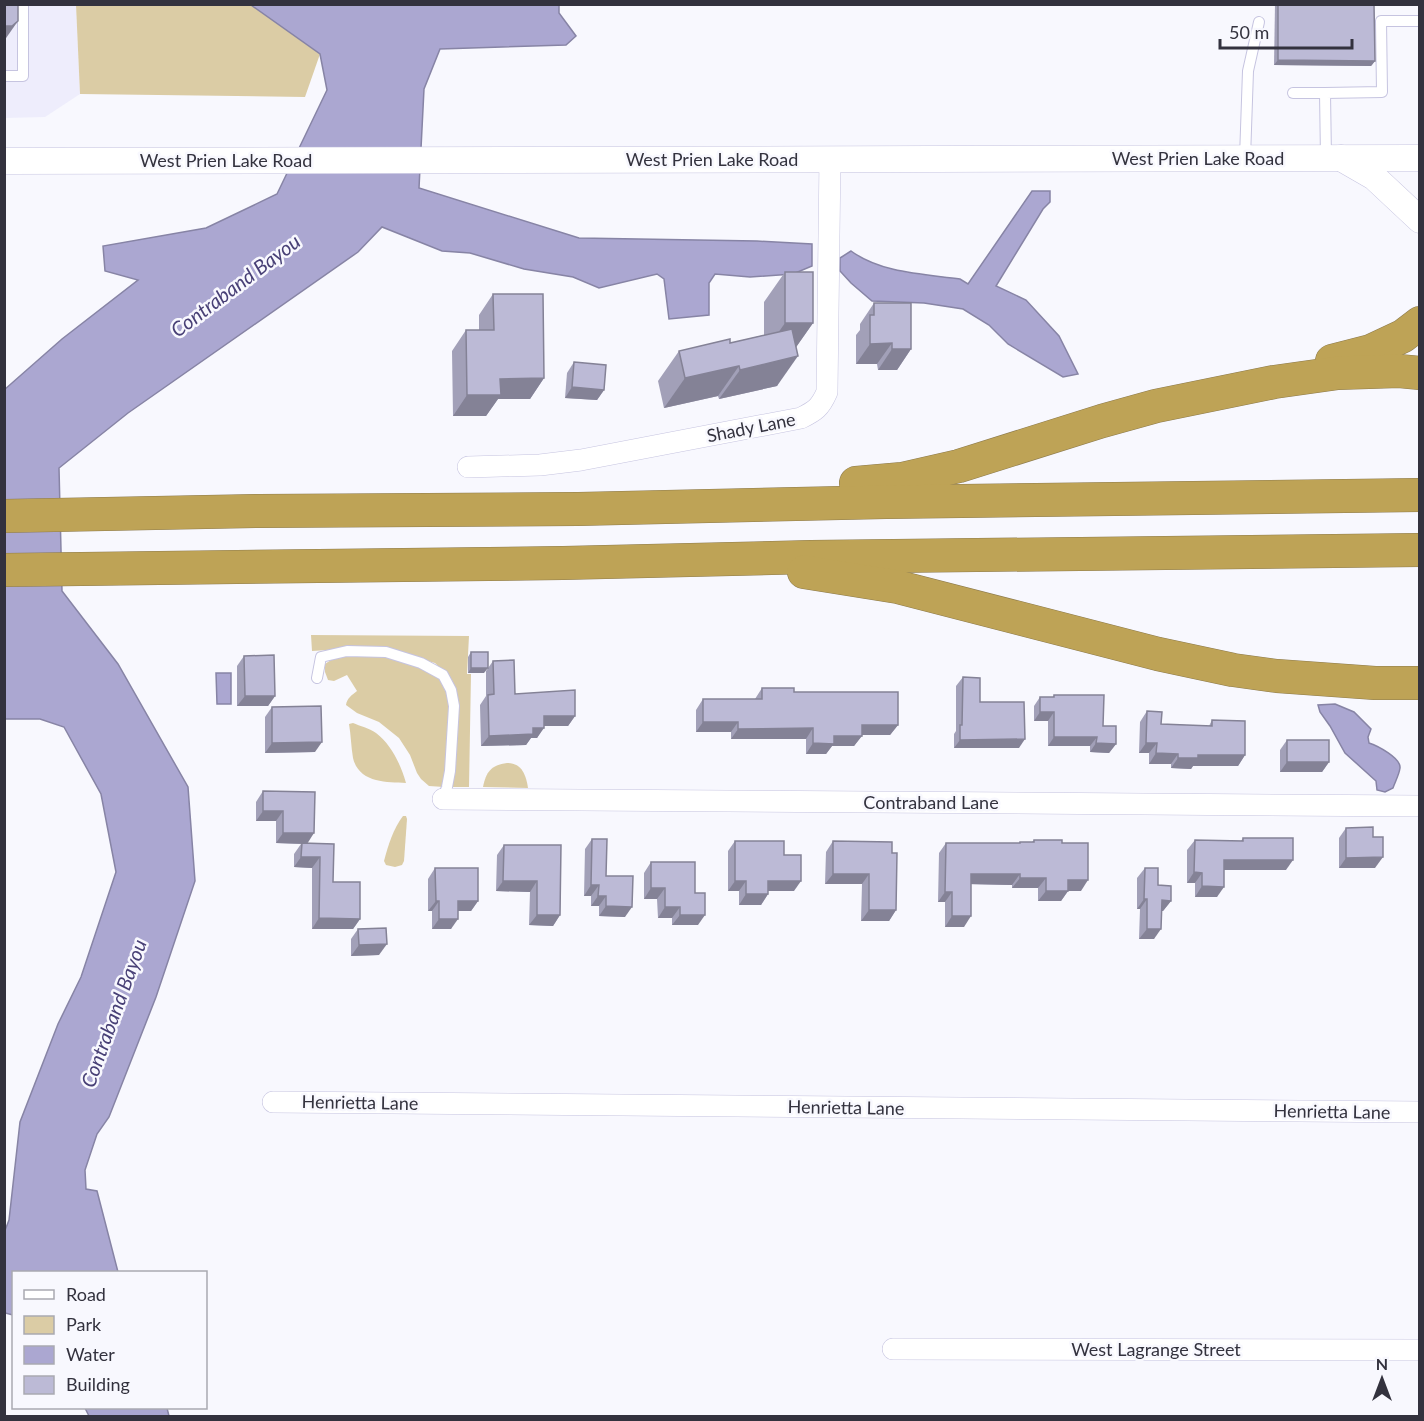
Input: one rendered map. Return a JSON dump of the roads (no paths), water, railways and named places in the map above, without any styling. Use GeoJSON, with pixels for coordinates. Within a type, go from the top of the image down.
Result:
{"type":"FeatureCollection","features":[{"type":"Feature","properties":{"kind":"highway"},"geometry":{"type":"LineString","coordinates":[[1245,388],[1323,363],[1371,351],[1403,336],[1419,322]]}},
{"type":"Feature","properties":{"kind":"highway"},"geometry":{"type":"LineString","coordinates":[[620,507],[902,479],[959,466],[1155,406],[1274,382],[1338,373],[1399,371],[1419,373]]}},
{"type":"Feature","properties":{"kind":"highway"},"geometry":{"type":"LineString","coordinates":[[4,516],[1419,495]]}},
{"type":"Feature","properties":{"kind":"highway"},"geometry":{"type":"LineString","coordinates":[[4,570],[563,563],[823,556],[1419,550]]}},
{"type":"Feature","properties":{"kind":"highway"},"geometry":{"type":"LineString","coordinates":[[686,560],[794,571],[898,587],[1158,654],[1233,670],[1342,681],[1419,683]]}},
{"type":"Feature","properties":{"kind":"street","name":"Shady Lane"},"geometry":{"type":"LineString","coordinates":[[468,466],[540,465],[581,460],[801,418],[815,411],[827,392],[830,158]]}},
{"type":"Feature","properties":{"kind":"street"},"geometry":{"type":"LineString","coordinates":[[1333,158],[1374,177],[1419,220]]}},
{"type":"Feature","properties":{"kind":"street","name":"West Prien Lake Road"},"geometry":{"type":"LineString","coordinates":[[4,160],[1419,158]]}},
{"type":"Feature","properties":{"kind":"street","name":"Contraband Lane"},"geometry":{"type":"LineString","coordinates":[[443,799],[1419,806]]}},
{"type":"Feature","properties":{"kind":"street","name":"Henrietta Lane"},"geometry":{"type":"LineString","coordinates":[[273,1102],[1419,1112]]}},
{"type":"Feature","properties":{"kind":"street","name":"West Lagrange Street"},"geometry":{"type":"LineString","coordinates":[[893,1349],[1419,1350]]}},
{"type":"Feature","properties":{"kind":"lane"},"geometry":{"type":"LineString","coordinates":[[4,76],[23,76],[23,4]]}},
{"type":"Feature","properties":{"kind":"lane"},"geometry":{"type":"LineString","coordinates":[[1293,93],[1382,92],[1381,21],[1419,21]]}},
{"type":"Feature","properties":{"kind":"lane"},"geometry":{"type":"LineString","coordinates":[[1245,158],[1248,71],[1259,22]]}},
{"type":"Feature","properties":{"kind":"lane"},"geometry":{"type":"LineString","coordinates":[[1325,93],[1333,158]]}},
{"type":"Feature","properties":{"kind":"lane"},"geometry":{"type":"LineString","coordinates":[[317,678],[321,657],[347,651],[386,652],[421,663],[443,675],[451,690],[454,706],[450,771],[443,799]]}},
{"type":"Feature","properties":{"kind":"water","name":"Contraband Bayou"},"geometry":{"type":"Polygon","coordinates":[[[251,5],[559,5],[559,13],[576,36],[566,45],[440,49],[424,89],[419,188],[579,238],[812,244],[812,266],[793,274],[750,277],[715,274],[709,283],[709,315],[669,319],[664,279],[657,274],[599,288],[573,277],[524,269],[470,253],[442,251],[382,227],[358,252],[128,413],[59,468],[62,591],[118,664],[188,787],[195,881],[156,997],[109,1117],[97,1134],[85,1170],[86,1189],[97,1191],[118,1271],[12,1271],[12,1315],[5,1313],[4,1233],[9,1220],[20,1122],[58,1024],[81,977],[116,872],[101,794],[64,727],[40,719],[5,719],[4,390],[62,339],[138,280],[105,271],[103,246],[206,228],[277,194],[327,90],[320,54],[251,5]]]}},
{"type":"Feature","properties":{"kind":"water"},"geometry":{"type":"Polygon","coordinates":[[[1032,191],[1050,191],[1050,202],[1043,209],[996,286],[1026,300],[1059,336],[1078,374],[1063,377],[1008,344],[989,325],[963,309],[924,303],[872,301],[840,271],[840,258],[851,251],[875,264],[889,268],[960,279],[968,284],[1032,191]]]}},
{"type":"Feature","properties":{"kind":"water"},"geometry":{"type":"Polygon","coordinates":[[[216,673],[231,673],[231,704],[217,704],[216,673]]]}},
{"type":"Feature","properties":{"kind":"water"},"geometry":{"type":"Polygon","coordinates":[[[1335,704],[1354,712],[1371,729],[1368,737],[1369,743],[1397,760],[1400,768],[1393,788],[1385,792],[1377,790],[1376,781],[1345,753],[1318,705],[1335,704]]]}},
{"type":"Feature","properties":{"kind":"water"},"geometry":{"type":"Polygon","coordinates":[[[86,1409],[167,1409],[169,1416],[89,1416],[86,1409]]]}}]}
